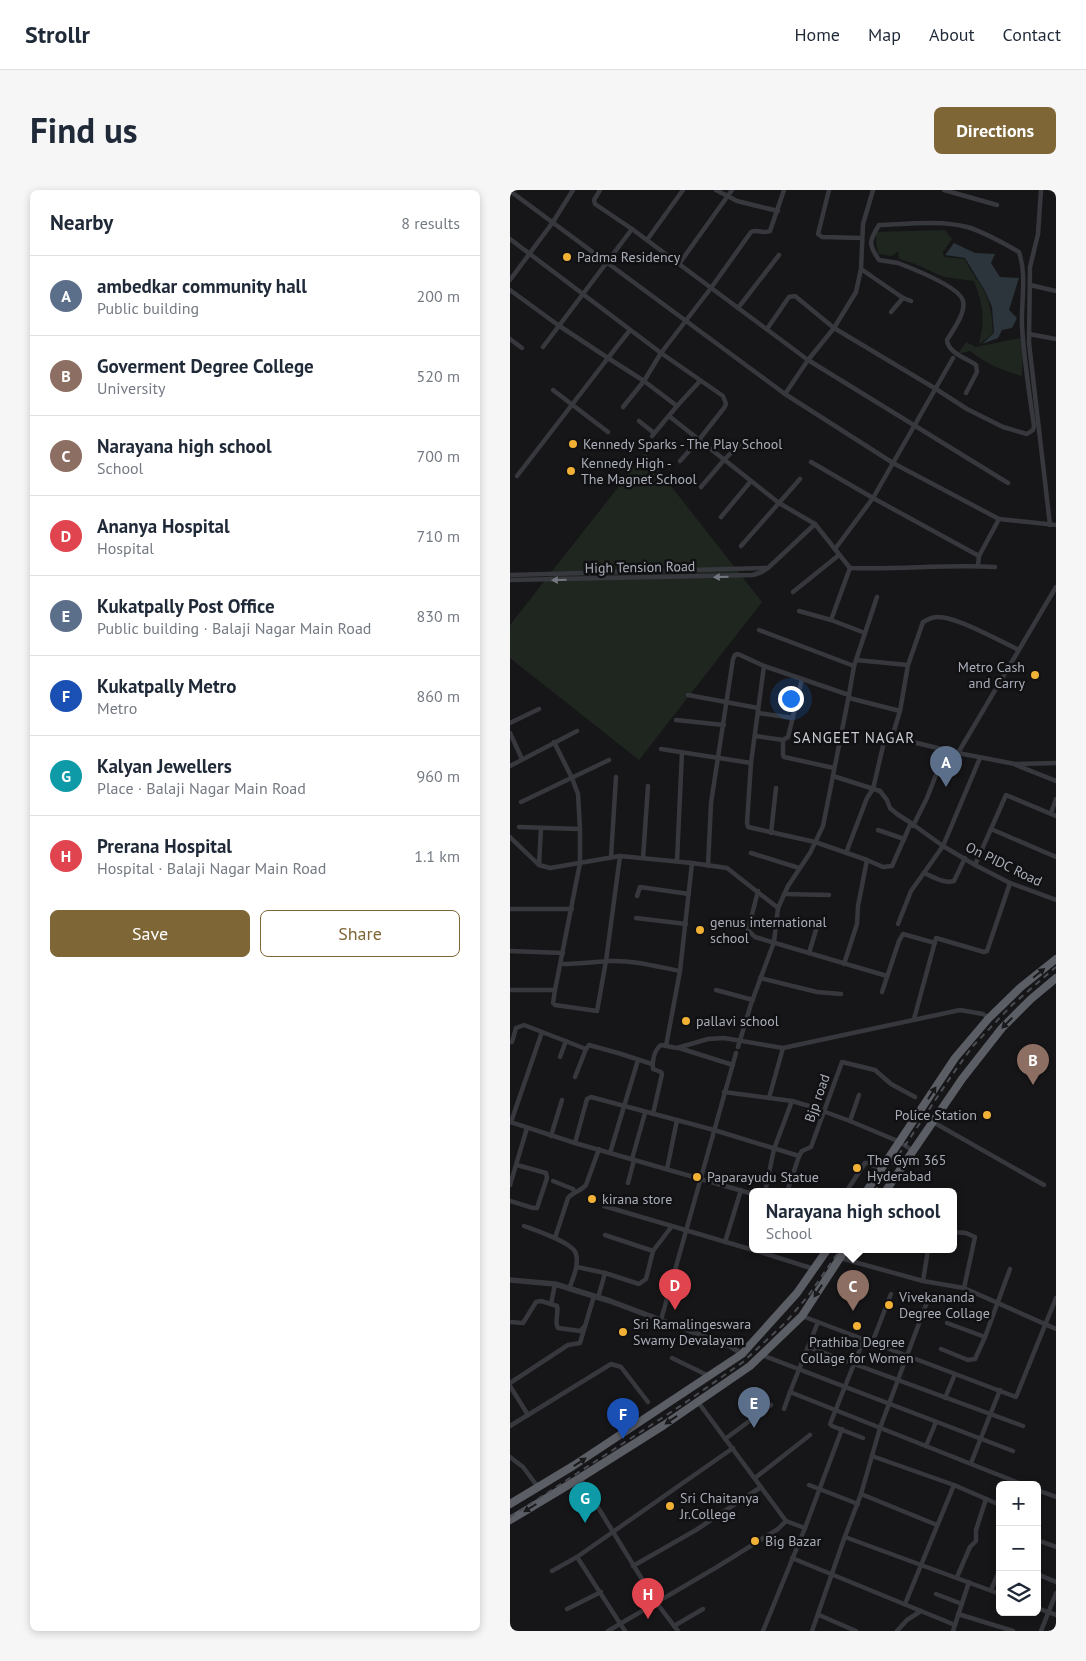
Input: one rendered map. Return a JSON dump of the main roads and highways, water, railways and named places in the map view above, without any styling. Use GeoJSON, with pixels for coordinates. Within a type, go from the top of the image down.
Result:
{"type":"FeatureCollection","features":[{"type":"Feature","properties":{"kind":"highway"},"geometry":{"type":"LineString","coordinates":[[869,1188],[947,1069],[989,1018],[1021,987],[1056,959]]}},
{"type":"Feature","properties":{"kind":"highway"},"geometry":{"type":"LineString","coordinates":[[887,1188],[962,1079],[1002,1028],[1031,999],[1056,978]]}},
{"type":"Feature","properties":{"kind":"highway"},"geometry":{"type":"LineString","coordinates":[[893,1153],[905,1162]]}},
{"type":"Feature","properties":{"kind":"highway"},"geometry":{"type":"LineString","coordinates":[[510,1504],[538,1488],[742,1354],[779,1314],[825,1253]]}},
{"type":"Feature","properties":{"kind":"highway"},"geometry":{"type":"LineString","coordinates":[[510,1520],[580,1478],[750,1366],[802,1316],[843,1253]]}},
{"type":"Feature","properties":{"kind":"railway"},"geometry":{"type":"LineString","coordinates":[[877,1188],[973,1046],[1012,1005],[1056,967]]}},
{"type":"Feature","properties":{"kind":"railway"},"geometry":{"type":"LineString","coordinates":[[510,1517],[682,1405],[743,1362],[785,1323],[808,1296],[838,1253]]}},
{"type":"Feature","properties":{"kind":"place","name":"Padma Residency"},"geometry":{"type":"Point","coordinates":[567,257]}},
{"type":"Feature","properties":{"kind":"place","name":"Kennedy Sparks - The Play School"},"geometry":{"type":"Point","coordinates":[573,444]}},
{"type":"Feature","properties":{"kind":"place","name":"Kennedy High - The Magnet School"},"geometry":{"type":"Point","coordinates":[571,471]}},
{"type":"Feature","properties":{"kind":"place","name":"Metro Cash and Carry"},"geometry":{"type":"Point","coordinates":[1035,675]}},
{"type":"Feature","properties":{"kind":"place","name":"ambedkar community hall"},"geometry":{"type":"Point","coordinates":[946,787]}},
{"type":"Feature","properties":{"kind":"place","name":"genus international school"},"geometry":{"type":"Point","coordinates":[700,930]}},
{"type":"Feature","properties":{"kind":"place","name":"pallavi school"},"geometry":{"type":"Point","coordinates":[686,1021]}},
{"type":"Feature","properties":{"kind":"place","name":"Goverment Degree College"},"geometry":{"type":"Point","coordinates":[1033,1085]}},
{"type":"Feature","properties":{"kind":"place","name":"Police Station"},"geometry":{"type":"Point","coordinates":[987,1115]}},
{"type":"Feature","properties":{"kind":"place","name":"The Gym 365 Hyderabad"},"geometry":{"type":"Point","coordinates":[857,1168]}},
{"type":"Feature","properties":{"kind":"place","name":"Paparayudu Statue"},"geometry":{"type":"Point","coordinates":[697,1177]}},
{"type":"Feature","properties":{"kind":"place","name":"kirana store"},"geometry":{"type":"Point","coordinates":[592,1199]}},
{"type":"Feature","properties":{"kind":"place","name":"Vivekananda Degree Collage"},"geometry":{"type":"Point","coordinates":[889,1305]}},
{"type":"Feature","properties":{"kind":"place","name":"Ananya Hospital"},"geometry":{"type":"Point","coordinates":[675,1310]}},
{"type":"Feature","properties":{"kind":"place","name":"Narayana high school"},"geometry":{"type":"Point","coordinates":[853,1311]}},
{"type":"Feature","properties":{"kind":"place","name":"Prathiba Degree Collage for Women"},"geometry":{"type":"Point","coordinates":[857,1326]}},
{"type":"Feature","properties":{"kind":"place","name":"Sri Ramalingeswara Swamy Devalayam"},"geometry":{"type":"Point","coordinates":[623,1332]}},
{"type":"Feature","properties":{"kind":"place","name":"Kukatpally Post Office"},"geometry":{"type":"Point","coordinates":[754,1428]}},
{"type":"Feature","properties":{"kind":"place","name":"Kukatpally Metro"},"geometry":{"type":"Point","coordinates":[623,1439]}},
{"type":"Feature","properties":{"kind":"place","name":"Sri Chaitanya Jr.College"},"geometry":{"type":"Point","coordinates":[670,1506]}},
{"type":"Feature","properties":{"kind":"place","name":"Kalyan Jewellers"},"geometry":{"type":"Point","coordinates":[585,1523]}},
{"type":"Feature","properties":{"kind":"place","name":"Big Bazar"},"geometry":{"type":"Point","coordinates":[755,1541]}},
{"type":"Feature","properties":{"kind":"place","name":"Prerana Hospital"},"geometry":{"type":"Point","coordinates":[648,1619]}},
{"type":"Feature","properties":{"kind":"district","name":"SANGEET NAGAR"},"geometry":{"type":"Point","coordinates":[854,737]}}]}
